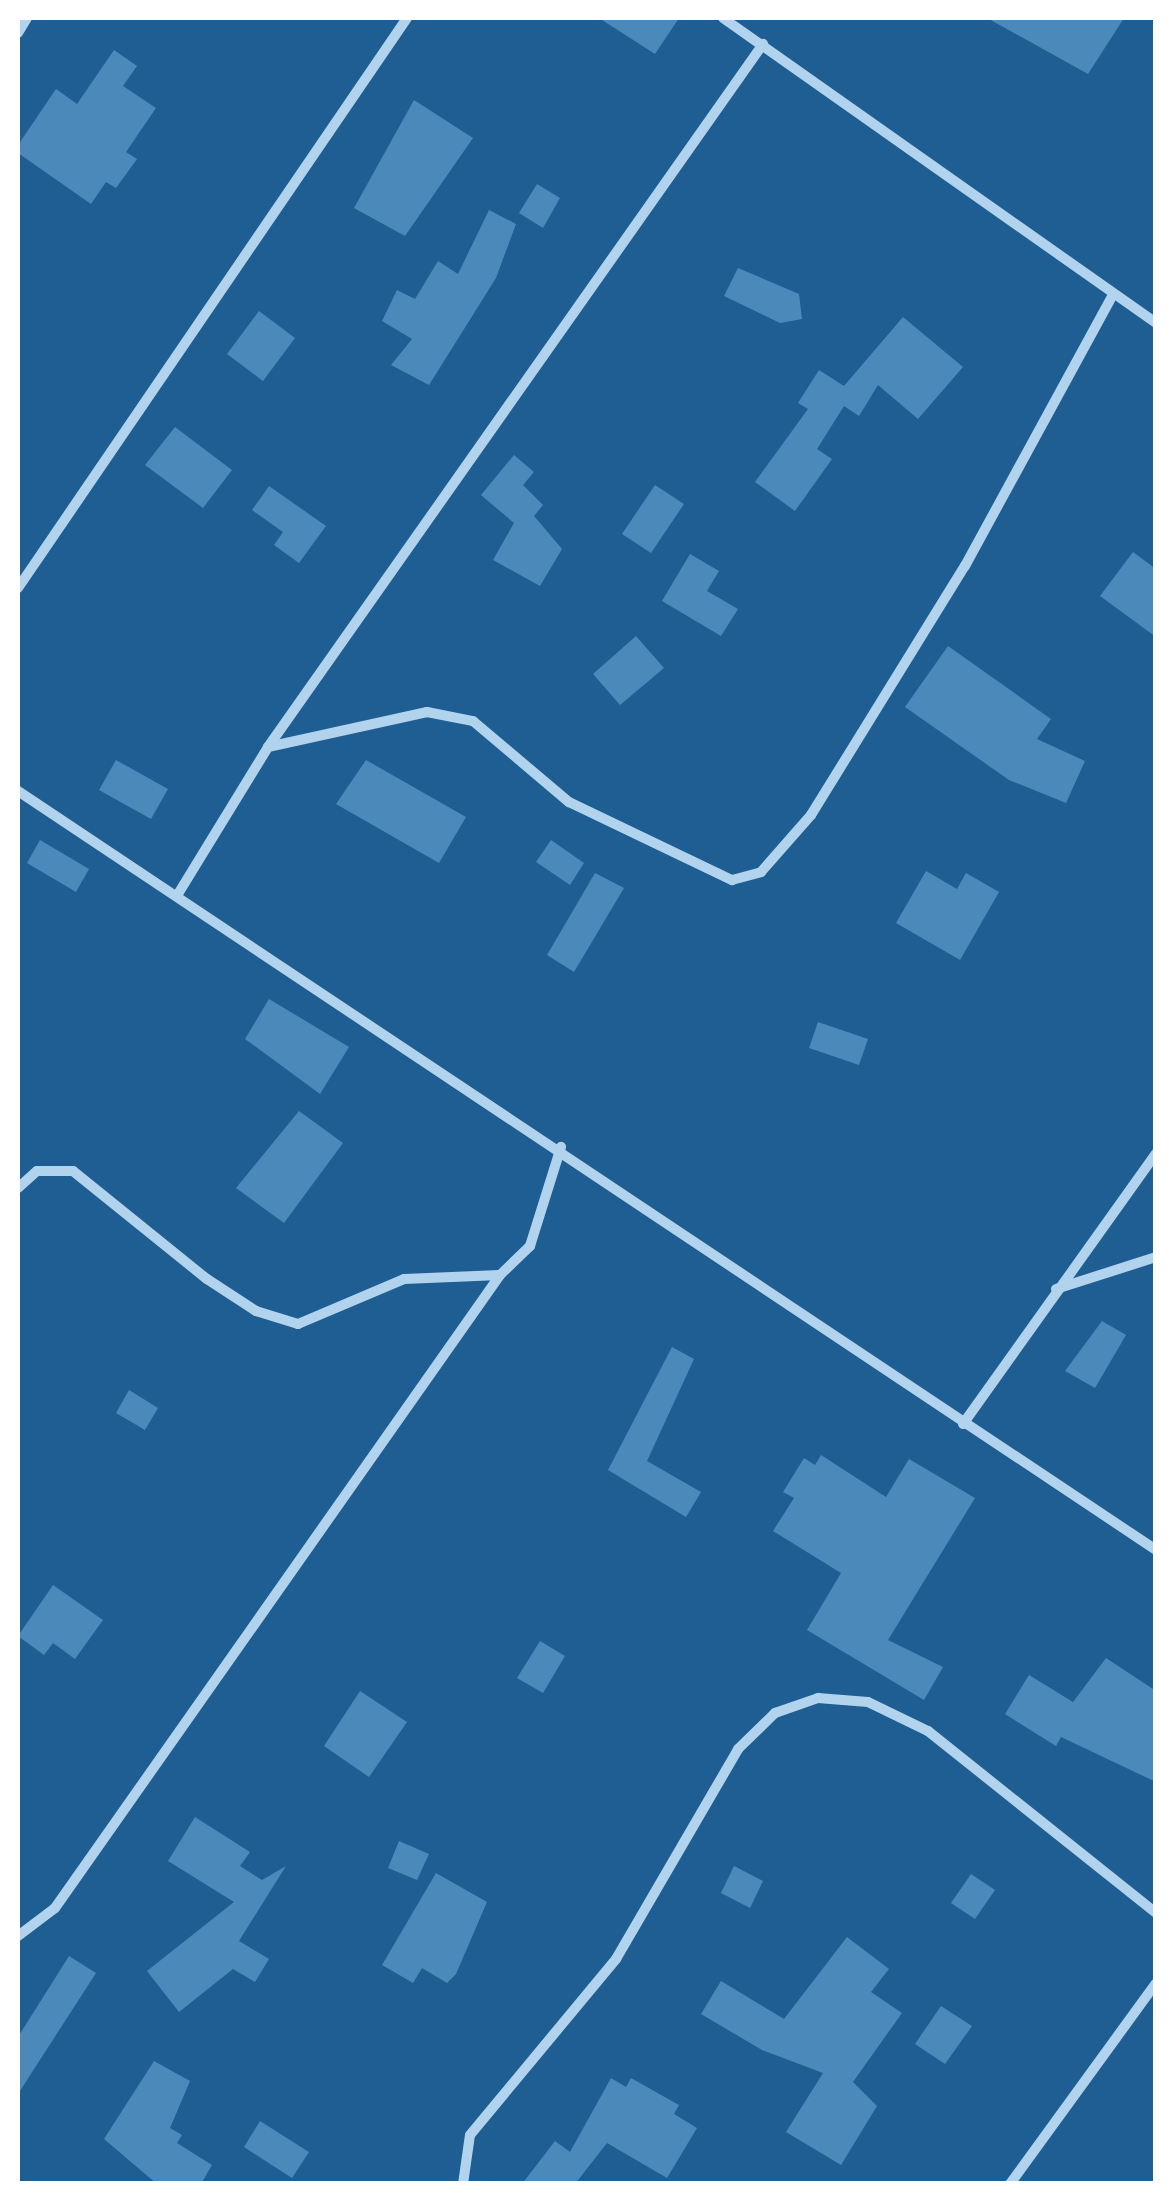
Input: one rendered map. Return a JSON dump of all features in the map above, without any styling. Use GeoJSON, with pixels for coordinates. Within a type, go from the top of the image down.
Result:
{"type":"FeatureCollection","features":[{"type":"Feature","properties":{"kind":"street"},"geometry":{"type":"LineString","coordinates":[[18,33],[27,18]]}},
{"type":"Feature","properties":{"kind":"street"},"geometry":{"type":"LineString","coordinates":[[18,588],[407,18]]}},
{"type":"Feature","properties":{"kind":"street"},"geometry":{"type":"LineString","coordinates":[[723,18],[1156,323]]}},
{"type":"Feature","properties":{"kind":"street"},"geometry":{"type":"LineString","coordinates":[[178,894],[268,747],[763,44]]}},
{"type":"Feature","properties":{"kind":"street"},"geometry":{"type":"LineString","coordinates":[[268,747],[428,712],[472,721],[569,802],[732,880],[761,872],[812,815],[965,566],[1114,294]]}},
{"type":"Feature","properties":{"kind":"street"},"geometry":{"type":"LineString","coordinates":[[18,791],[561,1148],[963,1424],[1156,1550]]}},
{"type":"Feature","properties":{"kind":"street"},"geometry":{"type":"LineString","coordinates":[[18,1936],[56,1908],[500,1275],[530,1246],[545,1215],[561,1148]]}},
{"type":"Feature","properties":{"kind":"street"},"geometry":{"type":"LineString","coordinates":[[963,1424],[1054,1290],[1156,1153]]}},
{"type":"Feature","properties":{"kind":"street"},"geometry":{"type":"LineString","coordinates":[[18,1188],[38,1171],[73,1171],[207,1279],[256,1311],[298,1324],[404,1280],[500,1275]]}},
{"type":"Feature","properties":{"kind":"street"},"geometry":{"type":"LineString","coordinates":[[1054,1290],[1156,1257]]}},
{"type":"Feature","properties":{"kind":"street"},"geometry":{"type":"LineString","coordinates":[[463,2184],[470,2135],[616,1959],[738,1749],[775,1713],[818,1698],[868,1702],[928,1731],[1156,1913]]}},
{"type":"Feature","properties":{"kind":"street"},"geometry":{"type":"LineString","coordinates":[[1010,2184],[1156,1984]]}},
{"type":"Feature","properties":{"kind":"building"},"geometry":{"type":"Polygon","coordinates":[[[599,18],[679,18],[655,54],[599,18]]]}},
{"type":"Feature","properties":{"kind":"building"},"geometry":{"type":"Polygon","coordinates":[[[987,18],[1124,18],[1088,74],[987,18]]]}},
{"type":"Feature","properties":{"kind":"building"},"geometry":{"type":"Polygon","coordinates":[[[114,50],[137,66],[123,86],[156,108],[126,152],[137,159],[116,188],[106,182],[91,204],[18,153],[18,145],[56,89],[77,104],[114,50]]]}},
{"type":"Feature","properties":{"kind":"building"},"geometry":{"type":"Polygon","coordinates":[[[414,100],[473,138],[405,236],[354,208],[414,100]]]}},
{"type":"Feature","properties":{"kind":"building"},"geometry":{"type":"Polygon","coordinates":[[[537,184],[560,198],[543,228],[519,213],[537,184]]]}},
{"type":"Feature","properties":{"kind":"building"},"geometry":{"type":"Polygon","coordinates":[[[489,210],[516,224],[496,278],[429,385],[391,365],[412,339],[382,321],[397,290],[415,299],[438,261],[458,274],[489,210]]]}},
{"type":"Feature","properties":{"kind":"building"},"geometry":{"type":"Polygon","coordinates":[[[738,268],[799,294],[802,319],[780,323],[724,296],[738,268]]]}},
{"type":"Feature","properties":{"kind":"building"},"geometry":{"type":"Polygon","coordinates":[[[259,311],[295,338],[263,381],[227,354],[259,311]]]}},
{"type":"Feature","properties":{"kind":"building"},"geometry":{"type":"Polygon","coordinates":[[[903,317],[963,367],[918,419],[878,385],[859,416],[844,406],[817,449],[832,459],[795,511],[755,482],[808,409],[798,403],[819,370],[844,386],[903,317]]]}},
{"type":"Feature","properties":{"kind":"building"},"geometry":{"type":"Polygon","coordinates":[[[175,427],[232,470],[203,508],[145,465],[175,427]]]}},
{"type":"Feature","properties":{"kind":"building"},"geometry":{"type":"Polygon","coordinates":[[[514,455],[534,472],[523,485],[543,505],[534,516],[562,549],[540,586],[493,560],[514,523],[481,495],[514,455]]]}},
{"type":"Feature","properties":{"kind":"building"},"geometry":{"type":"Polygon","coordinates":[[[655,485],[684,504],[651,553],[622,534],[655,485]]]}},
{"type":"Feature","properties":{"kind":"building"},"geometry":{"type":"Polygon","coordinates":[[[269,486],[326,526],[299,563],[274,545],[283,532],[252,510],[269,486]]]}},
{"type":"Feature","properties":{"kind":"building"},"geometry":{"type":"Polygon","coordinates":[[[1133,552],[1156,569],[1156,637],[1100,596],[1133,552]]]}},
{"type":"Feature","properties":{"kind":"building"},"geometry":{"type":"Polygon","coordinates":[[[690,554],[719,571],[707,591],[738,609],[721,636],[662,601],[690,554]]]}},
{"type":"Feature","properties":{"kind":"building"},"geometry":{"type":"Polygon","coordinates":[[[636,636],[664,668],[620,705],[593,674],[636,636]]]}},
{"type":"Feature","properties":{"kind":"building"},"geometry":{"type":"Polygon","coordinates":[[[948,646],[1051,719],[1037,739],[1085,761],[1066,803],[1009,780],[905,707],[948,646]]]}},
{"type":"Feature","properties":{"kind":"building"},"geometry":{"type":"Polygon","coordinates":[[[116,760],[168,789],[151,819],[99,790],[116,760]]]}},
{"type":"Feature","properties":{"kind":"building"},"geometry":{"type":"Polygon","coordinates":[[[366,760],[466,817],[439,863],[336,804],[366,760]]]}},
{"type":"Feature","properties":{"kind":"building"},"geometry":{"type":"Polygon","coordinates":[[[40,840],[89,869],[76,892],[27,863],[40,840]]]}},
{"type":"Feature","properties":{"kind":"building"},"geometry":{"type":"Polygon","coordinates":[[[551,840],[584,863],[570,885],[536,862],[551,840]]]}},
{"type":"Feature","properties":{"kind":"building"},"geometry":{"type":"Polygon","coordinates":[[[926,871],[957,889],[966,873],[999,892],[960,960],[896,923],[926,871]]]}},
{"type":"Feature","properties":{"kind":"building"},"geometry":{"type":"Polygon","coordinates":[[[595,873],[624,888],[574,972],[547,955],[595,873]]]}},
{"type":"Feature","properties":{"kind":"building"},"geometry":{"type":"Polygon","coordinates":[[[269,999],[349,1047],[320,1094],[245,1039],[269,999]]]}},
{"type":"Feature","properties":{"kind":"building"},"geometry":{"type":"Polygon","coordinates":[[[818,1022],[868,1039],[859,1065],[809,1048],[818,1022]]]}},
{"type":"Feature","properties":{"kind":"building"},"geometry":{"type":"Polygon","coordinates":[[[299,1111],[343,1143],[284,1223],[236,1188],[299,1111]]]}},
{"type":"Feature","properties":{"kind":"building"},"geometry":{"type":"Polygon","coordinates":[[[1102,1321],[1126,1335],[1095,1388],[1065,1371],[1102,1321]]]}},
{"type":"Feature","properties":{"kind":"building"},"geometry":{"type":"Polygon","coordinates":[[[672,1347],[694,1359],[647,1461],[701,1492],[686,1517],[608,1470],[672,1347]]]}},
{"type":"Feature","properties":{"kind":"building"},"geometry":{"type":"Polygon","coordinates":[[[129,1390],[158,1408],[145,1430],[116,1413],[129,1390]]]}},
{"type":"Feature","properties":{"kind":"building"},"geometry":{"type":"Polygon","coordinates":[[[821,1455],[886,1497],[909,1459],[975,1498],[888,1640],[943,1667],[924,1700],[807,1630],[841,1573],[773,1531],[794,1498],[783,1492],[804,1458],[815,1465],[821,1455]]]}},
{"type":"Feature","properties":{"kind":"building"},"geometry":{"type":"Polygon","coordinates":[[[53,1585],[103,1620],[75,1659],[53,1643],[44,1655],[18,1636],[53,1585]]]}},
{"type":"Feature","properties":{"kind":"building"},"geometry":{"type":"Polygon","coordinates":[[[540,1641],[565,1656],[543,1693],[517,1678],[540,1641]]]}},
{"type":"Feature","properties":{"kind":"building"},"geometry":{"type":"Polygon","coordinates":[[[1106,1658],[1156,1691],[1156,1782],[1061,1737],[1056,1746],[1005,1714],[1029,1675],[1073,1702],[1106,1658]]]}},
{"type":"Feature","properties":{"kind":"building"},"geometry":{"type":"Polygon","coordinates":[[[360,1691],[407,1722],[369,1777],[324,1746],[360,1691]]]}},
{"type":"Feature","properties":{"kind":"building"},"geometry":{"type":"Polygon","coordinates":[[[195,1817],[250,1852],[240,1866],[262,1880],[286,1866],[239,1941],[269,1959],[255,1982],[233,1969],[179,2012],[147,1971],[234,1902],[168,1861],[195,1817]]]}},
{"type":"Feature","properties":{"kind":"building"},"geometry":{"type":"Polygon","coordinates":[[[399,1841],[429,1854],[417,1880],[388,1868],[399,1841]]]}},
{"type":"Feature","properties":{"kind":"building"},"geometry":{"type":"Polygon","coordinates":[[[734,1866],[763,1881],[750,1908],[721,1893],[734,1866]]]}},
{"type":"Feature","properties":{"kind":"building"},"geometry":{"type":"Polygon","coordinates":[[[436,1873],[487,1902],[456,1974],[447,1983],[422,1968],[413,1983],[382,1965],[436,1873]]]}},
{"type":"Feature","properties":{"kind":"building"},"geometry":{"type":"Polygon","coordinates":[[[971,1874],[995,1890],[975,1919],[951,1903],[971,1874]]]}},
{"type":"Feature","properties":{"kind":"building"},"geometry":{"type":"Polygon","coordinates":[[[847,1937],[889,1969],[871,1992],[902,2013],[853,2082],[877,2106],[841,2165],[786,2132],[823,2073],[762,2050],[701,2014],[721,1981],[784,2019],[847,1937]]]}},
{"type":"Feature","properties":{"kind":"building"},"geometry":{"type":"Polygon","coordinates":[[[69,1956],[96,1973],[18,2094],[18,2037],[69,1956]]]}},
{"type":"Feature","properties":{"kind":"building"},"geometry":{"type":"Polygon","coordinates":[[[941,2006],[972,2026],[945,2064],[915,2044],[941,2006]]]}},
{"type":"Feature","properties":{"kind":"building"},"geometry":{"type":"Polygon","coordinates":[[[154,2061],[190,2081],[170,2128],[182,2135],[177,2143],[212,2165],[201,2184],[157,2184],[104,2139],[154,2061]]]}},
{"type":"Feature","properties":{"kind":"building"},"geometry":{"type":"Polygon","coordinates":[[[611,2078],[626,2087],[631,2078],[679,2105],[674,2114],[697,2128],[667,2178],[607,2143],[575,2184],[522,2184],[555,2141],[570,2152],[611,2078]]]}},
{"type":"Feature","properties":{"kind":"building"},"geometry":{"type":"Polygon","coordinates":[[[260,2121],[309,2152],[292,2178],[244,2147],[260,2121]]]}}]}
